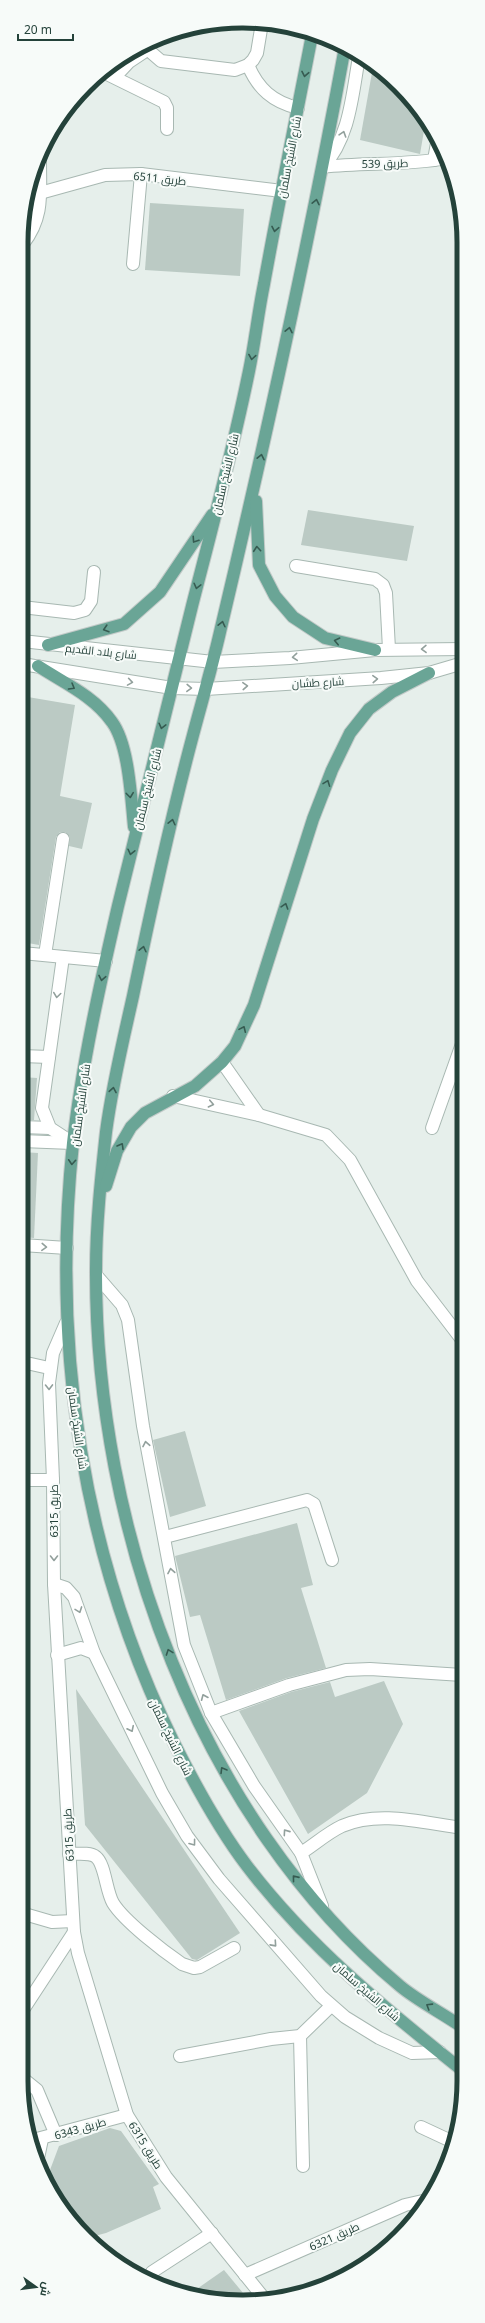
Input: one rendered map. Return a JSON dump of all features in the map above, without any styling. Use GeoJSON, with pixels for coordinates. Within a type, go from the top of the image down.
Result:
{"type":"FeatureCollection","features":[{"type":"Feature","properties":{"kind":"main road","name":"شارع الشيخ سلمان"},"geometry":{"type":"LineString","coordinates":[[311,39],[250,368],[217,508],[135,835],[106,961],[87,1053],[73,1143],[67,1248],[66,1323],[72,1392],[81,1455],[95,1520],[116,1601],[147,1688],[193,1781],[246,1864],[312,1942],[379,2004],[457,2066]]}},
{"type":"Feature","properties":{"kind":"main road"},"geometry":{"type":"LineString","coordinates":[[344,54],[323,167],[256,480],[213,662],[187,761],[117,1070],[107,1128],[99,1209],[96,1275],[103,1389],[113,1455],[146,1590],[180,1683],[221,1767],[273,1850],[326,1917],[402,1988],[457,2024]]}},
{"type":"Feature","properties":{"kind":"main road"},"geometry":{"type":"LineString","coordinates":[[256,480],[256,535],[259,565],[275,596],[293,617],[326,638],[375,650]]}},
{"type":"Feature","properties":{"kind":"main road"},"geometry":{"type":"LineString","coordinates":[[48,645],[124,624],[160,592],[217,508]]}},
{"type":"Feature","properties":{"kind":"main road"},"geometry":{"type":"LineString","coordinates":[[38,666],[81,692],[99,707],[113,723],[125,757],[135,835]]}},
{"type":"Feature","properties":{"kind":"main road"},"geometry":{"type":"LineString","coordinates":[[99,1209],[117,1151],[131,1127],[145,1113],[173,1096],[195,1086],[222,1062],[235,1046],[254,1005],[313,819],[332,770],[350,733],[369,709],[392,692],[429,673]]}},
{"type":"Feature","properties":{"kind":"street"},"geometry":{"type":"LineString","coordinates":[[148,50],[161,61],[235,70],[248,65],[257,53],[261,29]]}},
{"type":"Feature","properties":{"kind":"street"},"geometry":{"type":"LineString","coordinates":[[115,77],[137,56]]}},
{"type":"Feature","properties":{"kind":"street"},"geometry":{"type":"LineString","coordinates":[[323,167],[335,154],[345,129],[358,62]]}},
{"type":"Feature","properties":{"kind":"street"},"geometry":{"type":"LineString","coordinates":[[248,65],[256,81],[265,93],[278,102],[298,108]]}},
{"type":"Feature","properties":{"kind":"street"},"geometry":{"type":"LineString","coordinates":[[109,74],[164,102],[167,108],[167,129]]}},
{"type":"Feature","properties":{"kind":"street"},"geometry":{"type":"LineString","coordinates":[[434,160],[436,150]]}},
{"type":"Feature","properties":{"kind":"street","name":"طريق 539"},"geometry":{"type":"LineString","coordinates":[[323,167],[351,163],[407,163],[440,159]]}},
{"type":"Feature","properties":{"kind":"street"},"geometry":{"type":"LineString","coordinates":[[133,264],[141,174]]}},
{"type":"Feature","properties":{"kind":"street","name":"طريق 6511"},"geometry":{"type":"LineString","coordinates":[[35,193],[105,175],[141,174],[282,191]]}},
{"type":"Feature","properties":{"kind":"street"},"geometry":{"type":"LineString","coordinates":[[28,236],[37,222],[40,211],[35,193],[37,180]]}},
{"type":"Feature","properties":{"kind":"street"},"geometry":{"type":"LineString","coordinates":[[296,566],[375,579],[383,585],[386,593],[389,650]]}},
{"type":"Feature","properties":{"kind":"street"},"geometry":{"type":"LineString","coordinates":[[28,608],[74,613],[85,610],[91,601],[94,572]]}},
{"type":"Feature","properties":{"kind":"street","name":"شارع بلاد القديم"},"geometry":{"type":"LineString","coordinates":[[28,642],[179,660]]}},
{"type":"Feature","properties":{"kind":"street"},"geometry":{"type":"LineString","coordinates":[[179,660],[213,662],[290,658],[375,650],[457,649]]}},
{"type":"Feature","properties":{"kind":"street"},"geometry":{"type":"LineString","coordinates":[[28,665],[172,688]]}},
{"type":"Feature","properties":{"kind":"street","name":"شارع طشان"},"geometry":{"type":"LineString","coordinates":[[172,688],[206,689],[381,678],[429,673],[457,665]]}},
{"type":"Feature","properties":{"kind":"street"},"geometry":{"type":"LineString","coordinates":[[45,955],[63,840]]}},
{"type":"Feature","properties":{"kind":"street"},"geometry":{"type":"LineString","coordinates":[[28,954],[106,961]]}},
{"type":"Feature","properties":{"kind":"street"},"geometry":{"type":"LineString","coordinates":[[50,1128],[42,1108],[63,957]]}},
{"type":"Feature","properties":{"kind":"street"},"geometry":{"type":"LineString","coordinates":[[28,1056],[49,1057]]}},
{"type":"Feature","properties":{"kind":"street"},"geometry":{"type":"LineString","coordinates":[[432,1128],[457,1058]]}},
{"type":"Feature","properties":{"kind":"street"},"geometry":{"type":"LineString","coordinates":[[222,1062],[259,1115]]}},
{"type":"Feature","properties":{"kind":"street"},"geometry":{"type":"LineString","coordinates":[[173,1096],[259,1115],[326,1135],[340,1147],[350,1160],[417,1281],[457,1333]]}},
{"type":"Feature","properties":{"kind":"street"},"geometry":{"type":"LineString","coordinates":[[28,1127],[50,1128],[73,1143]]}},
{"type":"Feature","properties":{"kind":"street"},"geometry":{"type":"LineString","coordinates":[[28,1141],[73,1143]]}},
{"type":"Feature","properties":{"kind":"street"},"geometry":{"type":"LineString","coordinates":[[28,1245],[67,1248]]}},
{"type":"Feature","properties":{"kind":"street"},"geometry":{"type":"LineString","coordinates":[[96,1275],[122,1305],[128,1320],[142,1426],[165,1537],[184,1645],[211,1713],[254,1786],[301,1853],[326,1917]]}},
{"type":"Feature","properties":{"kind":"street","name":"طريق 6315"},"geometry":{"type":"LineString","coordinates":[[66,1323],[57,1342],[50,1368],[54,1584],[69,1854],[74,1926],[79,1958],[127,2115],[166,2177],[261,2294]]}},
{"type":"Feature","properties":{"kind":"street"},"geometry":{"type":"LineString","coordinates":[[28,1363],[50,1368]]}},
{"type":"Feature","properties":{"kind":"street"},"geometry":{"type":"LineString","coordinates":[[28,1480],[53,1480]]}},
{"type":"Feature","properties":{"kind":"street"},"geometry":{"type":"LineString","coordinates":[[165,1537],[307,1500],[314,1504],[332,1560]]}},
{"type":"Feature","properties":{"kind":"street"},"geometry":{"type":"LineString","coordinates":[[54,1584],[66,1588],[74,1597],[94,1653],[162,1793],[187,1836],[234,1897],[331,2006],[345,2017],[379,2038],[412,2053],[440,2052]]}},
{"type":"Feature","properties":{"kind":"street"},"geometry":{"type":"LineString","coordinates":[[57,1655],[81,1648],[94,1653]]}},
{"type":"Feature","properties":{"kind":"street"},"geometry":{"type":"LineString","coordinates":[[211,1713],[289,1685],[346,1670],[457,1675]]}},
{"type":"Feature","properties":{"kind":"street"},"geometry":{"type":"LineString","coordinates":[[301,1853],[341,1826],[369,1817],[393,1818],[457,1827]]}},
{"type":"Feature","properties":{"kind":"street"},"geometry":{"type":"LineString","coordinates":[[69,1854],[88,1854],[96,1857],[101,1864],[107,1890],[117,1908],[182,1964],[194,1968],[200,1967],[234,1948]]}},
{"type":"Feature","properties":{"kind":"street"},"geometry":{"type":"LineString","coordinates":[[28,1915],[52,1922],[74,1926],[28,2002]]}},
{"type":"Feature","properties":{"kind":"street"},"geometry":{"type":"LineString","coordinates":[[180,2056],[300,2036],[331,2006]]}},
{"type":"Feature","properties":{"kind":"street"},"geometry":{"type":"LineString","coordinates":[[300,2036],[303,2166]]}},
{"type":"Feature","properties":{"kind":"street"},"geometry":{"type":"LineString","coordinates":[[28,2083],[37,2090],[56,2135]]}},
{"type":"Feature","properties":{"kind":"street","name":"طريق 6343"},"geometry":{"type":"LineString","coordinates":[[38,2140],[127,2115]]}},
{"type":"Feature","properties":{"kind":"street"},"geometry":{"type":"LineString","coordinates":[[421,2127],[449,2140]]}},
{"type":"Feature","properties":{"kind":"street","name":"طريق 6321"},"geometry":{"type":"LineString","coordinates":[[245,2275],[405,2205],[419,2202]]}},
{"type":"Feature","properties":{"kind":"street"},"geometry":{"type":"LineString","coordinates":[[152,2272],[212,2233]]}},
{"type":"Feature","properties":{"kind":"building"},"geometry":{"type":"Polygon","coordinates":[[[372,71],[404,101],[424,129],[420,154],[360,140],[372,71]]]}},
{"type":"Feature","properties":{"kind":"building"},"geometry":{"type":"Polygon","coordinates":[[[150,203],[244,209],[240,276],[145,270],[150,203]]]}},
{"type":"Feature","properties":{"kind":"building"},"geometry":{"type":"Polygon","coordinates":[[[308,510],[414,526],[407,561],[301,545],[308,510]]]}},
{"type":"Feature","properties":{"kind":"building"},"geometry":{"type":"Polygon","coordinates":[[[28,697],[75,705],[60,796],[92,803],[82,849],[69,846],[70,837],[65,832],[60,832],[56,837],[39,945],[28,943],[28,697]]]}},
{"type":"Feature","properties":{"kind":"building"},"geometry":{"type":"Polygon","coordinates":[[[28,1077],[37,1078],[34,1120],[28,1120],[28,1077]]]}},
{"type":"Feature","properties":{"kind":"building"},"geometry":{"type":"Polygon","coordinates":[[[28,1152],[38,1153],[34,1238],[28,1238],[28,1152]]]}},
{"type":"Feature","properties":{"kind":"building"},"geometry":{"type":"Polygon","coordinates":[[[185,1431],[206,1506],[170,1517],[153,1440],[185,1431]]]}},
{"type":"Feature","properties":{"kind":"building"},"geometry":{"type":"Polygon","coordinates":[[[297,1523],[313,1585],[301,1588],[326,1668],[287,1678],[226,1700],[200,1615],[190,1617],[175,1556],[297,1523]]]}},
{"type":"Feature","properties":{"kind":"building"},"geometry":{"type":"Polygon","coordinates":[[[384,1681],[403,1724],[367,1793],[308,1834],[239,1711],[291,1692],[330,1682],[335,1697],[384,1681]]]}},
{"type":"Feature","properties":{"kind":"building"},"geometry":{"type":"Polygon","coordinates":[[[76,1689],[240,1933],[197,1960],[192,1959],[85,1825],[76,1689]]]}},
{"type":"Feature","properties":{"kind":"building"},"geometry":{"type":"Polygon","coordinates":[[[110,2128],[121,2131],[159,2184],[153,2187],[161,2209],[106,2233],[95,2236],[72,2211],[49,2173],[59,2146],[110,2128]]]}},
{"type":"Feature","properties":{"kind":"building"},"geometry":{"type":"Polygon","coordinates":[[[224,2270],[245,2295],[228,2295],[196,2290],[224,2270]]]}}]}
